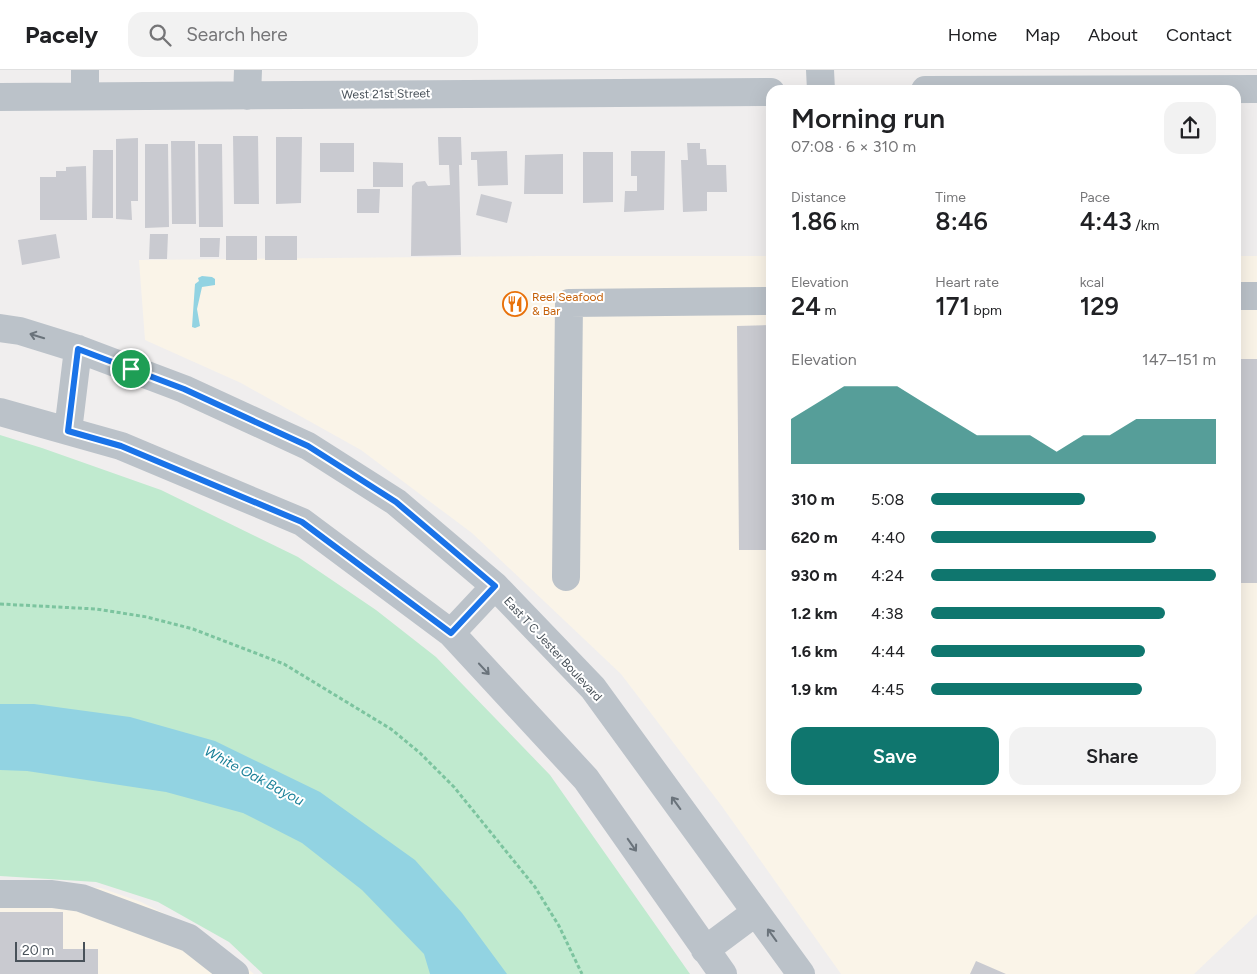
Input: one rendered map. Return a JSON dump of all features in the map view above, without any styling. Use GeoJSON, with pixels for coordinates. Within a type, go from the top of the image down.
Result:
{"type":"FeatureCollection","features":[{"type":"Feature","properties":{"kind":"street"},"geometry":{"type":"LineString","coordinates":[[820,70],[820,85]]}},
{"type":"Feature","properties":{"kind":"street","name":"West 21st Street"},"geometry":{"type":"LineString","coordinates":[[0,97],[85,83],[248,83],[766,92]]}},
{"type":"Feature","properties":{"kind":"street"},"geometry":{"type":"LineString","coordinates":[[1241,89],[1257,89]]}},
{"type":"Feature","properties":{"kind":"street"},"geometry":{"type":"LineString","coordinates":[[1241,296],[1257,296]]}},
{"type":"Feature","properties":{"kind":"street"},"geometry":{"type":"LineString","coordinates":[[566,577],[568,532],[569,303],[766,301]]}},
{"type":"Feature","properties":{"kind":"street","name":"East T C Jester Boulevard"},"geometry":{"type":"LineString","coordinates":[[0,328],[20,331],[78,349],[184,389],[308,446],[396,502],[495,586],[593,688],[801,974]]}},
{"type":"Feature","properties":{"kind":"street"},"geometry":{"type":"LineString","coordinates":[[68,431],[78,349]]}},
{"type":"Feature","properties":{"kind":"street"},"geometry":{"type":"LineString","coordinates":[[0,412],[121,446],[302,522],[451,633],[586,779],[723,974]]}},
{"type":"Feature","properties":{"kind":"street"},"geometry":{"type":"LineString","coordinates":[[451,633],[495,586]]}},
{"type":"Feature","properties":{"kind":"street"},"geometry":{"type":"LineString","coordinates":[[0,894],[52,894],[82,898],[189,938],[235,974]]}},
{"type":"Feature","properties":{"kind":"street"},"geometry":{"type":"LineString","coordinates":[[705,950],[756,912]]}},
{"type":"Feature","properties":{"kind":"path"},"geometry":{"type":"LineString","coordinates":[[0,604],[96,608],[147,617],[193,629],[284,664],[391,730],[420,753],[454,787],[523,872],[559,926],[582,974]]}},
{"type":"Feature","properties":{"kind":"shaded area"},"geometry":{"type":"Polygon","coordinates":[[[766,256],[766,795],[1241,795],[1241,256],[1257,256],[1257,914],[1194,974],[841,974],[721,805],[621,674],[472,533],[361,450],[241,383],[145,340],[139,260],[766,256]]]}},
{"type":"Feature","properties":{"kind":"shaded area"},"geometry":{"type":"Polygon","coordinates":[[[0,882],[101,888],[141,902],[171,917],[230,954],[254,974],[0,974],[0,882]]]}},
{"type":"Feature","properties":{"kind":"green space"},"geometry":{"type":"Polygon","coordinates":[[[0,435],[161,490],[298,557],[376,610],[436,657],[550,775],[690,974],[263,974],[229,942],[158,902],[96,882],[0,876],[0,435]]]}},
{"type":"Feature","properties":{"kind":"water"},"geometry":{"type":"Polygon","coordinates":[[[202,276],[215,279],[215,285],[202,287],[197,309],[200,326],[195,328],[192,327],[195,284],[199,281],[198,278],[202,276]]]}},
{"type":"Feature","properties":{"kind":"water","name":"White Oak Bayou"},"geometry":{"type":"Polygon","coordinates":[[[0,704],[34,704],[130,717],[215,741],[320,792],[415,860],[462,913],[507,974],[430,974],[424,954],[362,890],[302,843],[243,813],[166,792],[27,771],[0,770],[0,704]]]}},
{"type":"Feature","properties":{"kind":"building"},"geometry":{"type":"Polygon","coordinates":[[[233,136],[258,136],[259,204],[234,204],[233,136]]]}},
{"type":"Feature","properties":{"kind":"building"},"geometry":{"type":"Polygon","coordinates":[[[276,137],[302,137],[301,203],[276,204],[276,137]]]}},
{"type":"Feature","properties":{"kind":"building"},"geometry":{"type":"Polygon","coordinates":[[[438,137],[461,137],[462,165],[459,165],[461,255],[411,256],[412,186],[416,182],[425,181],[428,186],[450,185],[449,165],[439,165],[438,137]]]}},
{"type":"Feature","properties":{"kind":"building"},"geometry":{"type":"Polygon","coordinates":[[[138,138],[138,201],[131,201],[132,220],[116,219],[116,139],[138,138]]]}},
{"type":"Feature","properties":{"kind":"building"},"geometry":{"type":"Polygon","coordinates":[[[171,141],[195,141],[196,224],[172,224],[171,141]]]}},
{"type":"Feature","properties":{"kind":"building"},"geometry":{"type":"Polygon","coordinates":[[[320,143],[354,143],[354,172],[320,172],[320,143]]]}},
{"type":"Feature","properties":{"kind":"building"},"geometry":{"type":"Polygon","coordinates":[[[687,143],[700,143],[700,149],[706,149],[707,165],[726,165],[727,192],[707,192],[707,211],[683,212],[681,160],[688,160],[687,143]]]}},
{"type":"Feature","properties":{"kind":"building"},"geometry":{"type":"Polygon","coordinates":[[[145,144],[168,144],[169,227],[145,228],[145,144]]]}},
{"type":"Feature","properties":{"kind":"building"},"geometry":{"type":"Polygon","coordinates":[[[198,144],[222,144],[223,227],[199,227],[198,144]]]}},
{"type":"Feature","properties":{"kind":"building"},"geometry":{"type":"Polygon","coordinates":[[[93,150],[113,150],[113,218],[92,218],[93,150]]]}},
{"type":"Feature","properties":{"kind":"building"},"geometry":{"type":"Polygon","coordinates":[[[507,151],[508,185],[478,186],[477,160],[471,160],[471,152],[507,151]]]}},
{"type":"Feature","properties":{"kind":"building"},"geometry":{"type":"Polygon","coordinates":[[[631,151],[665,151],[664,210],[624,212],[625,191],[637,191],[637,176],[631,176],[631,151]]]}},
{"type":"Feature","properties":{"kind":"building"},"geometry":{"type":"Polygon","coordinates":[[[583,152],[613,152],[613,202],[583,203],[583,152]]]}},
{"type":"Feature","properties":{"kind":"building"},"geometry":{"type":"Polygon","coordinates":[[[563,154],[563,194],[524,194],[525,155],[563,154]]]}},
{"type":"Feature","properties":{"kind":"building"},"geometry":{"type":"Polygon","coordinates":[[[373,162],[403,163],[403,187],[373,187],[373,162]]]}},
{"type":"Feature","properties":{"kind":"building"},"geometry":{"type":"Polygon","coordinates":[[[86,166],[87,220],[40,220],[40,177],[56,177],[56,171],[66,171],[66,167],[86,166]]]}},
{"type":"Feature","properties":{"kind":"building"},"geometry":{"type":"Polygon","coordinates":[[[357,189],[380,189],[379,213],[357,213],[357,189]]]}},
{"type":"Feature","properties":{"kind":"building"},"geometry":{"type":"Polygon","coordinates":[[[481,194],[512,202],[507,223],[476,215],[481,194]]]}},
{"type":"Feature","properties":{"kind":"building"},"geometry":{"type":"Polygon","coordinates":[[[56,234],[60,258],[22,265],[18,240],[56,234]]]}},
{"type":"Feature","properties":{"kind":"building"},"geometry":{"type":"Polygon","coordinates":[[[150,234],[168,234],[167,259],[149,259],[150,234]]]}},
{"type":"Feature","properties":{"kind":"building"},"geometry":{"type":"Polygon","coordinates":[[[226,236],[257,236],[257,260],[226,260],[226,236]]]}},
{"type":"Feature","properties":{"kind":"building"},"geometry":{"type":"Polygon","coordinates":[[[265,236],[297,236],[297,260],[265,260],[265,236]]]}},
{"type":"Feature","properties":{"kind":"building"},"geometry":{"type":"Polygon","coordinates":[[[200,238],[220,238],[219,257],[200,257],[200,238]]]}},
{"type":"Feature","properties":{"kind":"building"},"geometry":{"type":"Polygon","coordinates":[[[766,325],[766,550],[739,550],[737,326],[766,325]]]}},
{"type":"Feature","properties":{"kind":"building"},"geometry":{"type":"Polygon","coordinates":[[[1241,359],[1257,359],[1257,583],[1241,583],[1241,359]]]}},
{"type":"Feature","properties":{"kind":"building"},"geometry":{"type":"Polygon","coordinates":[[[0,912],[63,912],[63,949],[98,949],[98,974],[0,974],[0,912]]]}},
{"type":"Feature","properties":{"kind":"building"},"geometry":{"type":"Polygon","coordinates":[[[976,961],[1006,974],[970,974],[976,961]]]}},
{"type":"Feature","properties":{"kind":"place","name":"Reel Seafood & Bar"},"geometry":{"type":"Point","coordinates":[515,304]}},
{"type":"Feature","properties":{"kind":"route"},"geometry":{"type":"LineString","coordinates":[[78,349],[131,369],[184,389],[308,446],[396,502],[495,586],[451,633],[302,522],[121,446],[68,431],[78,349]]}}]}
